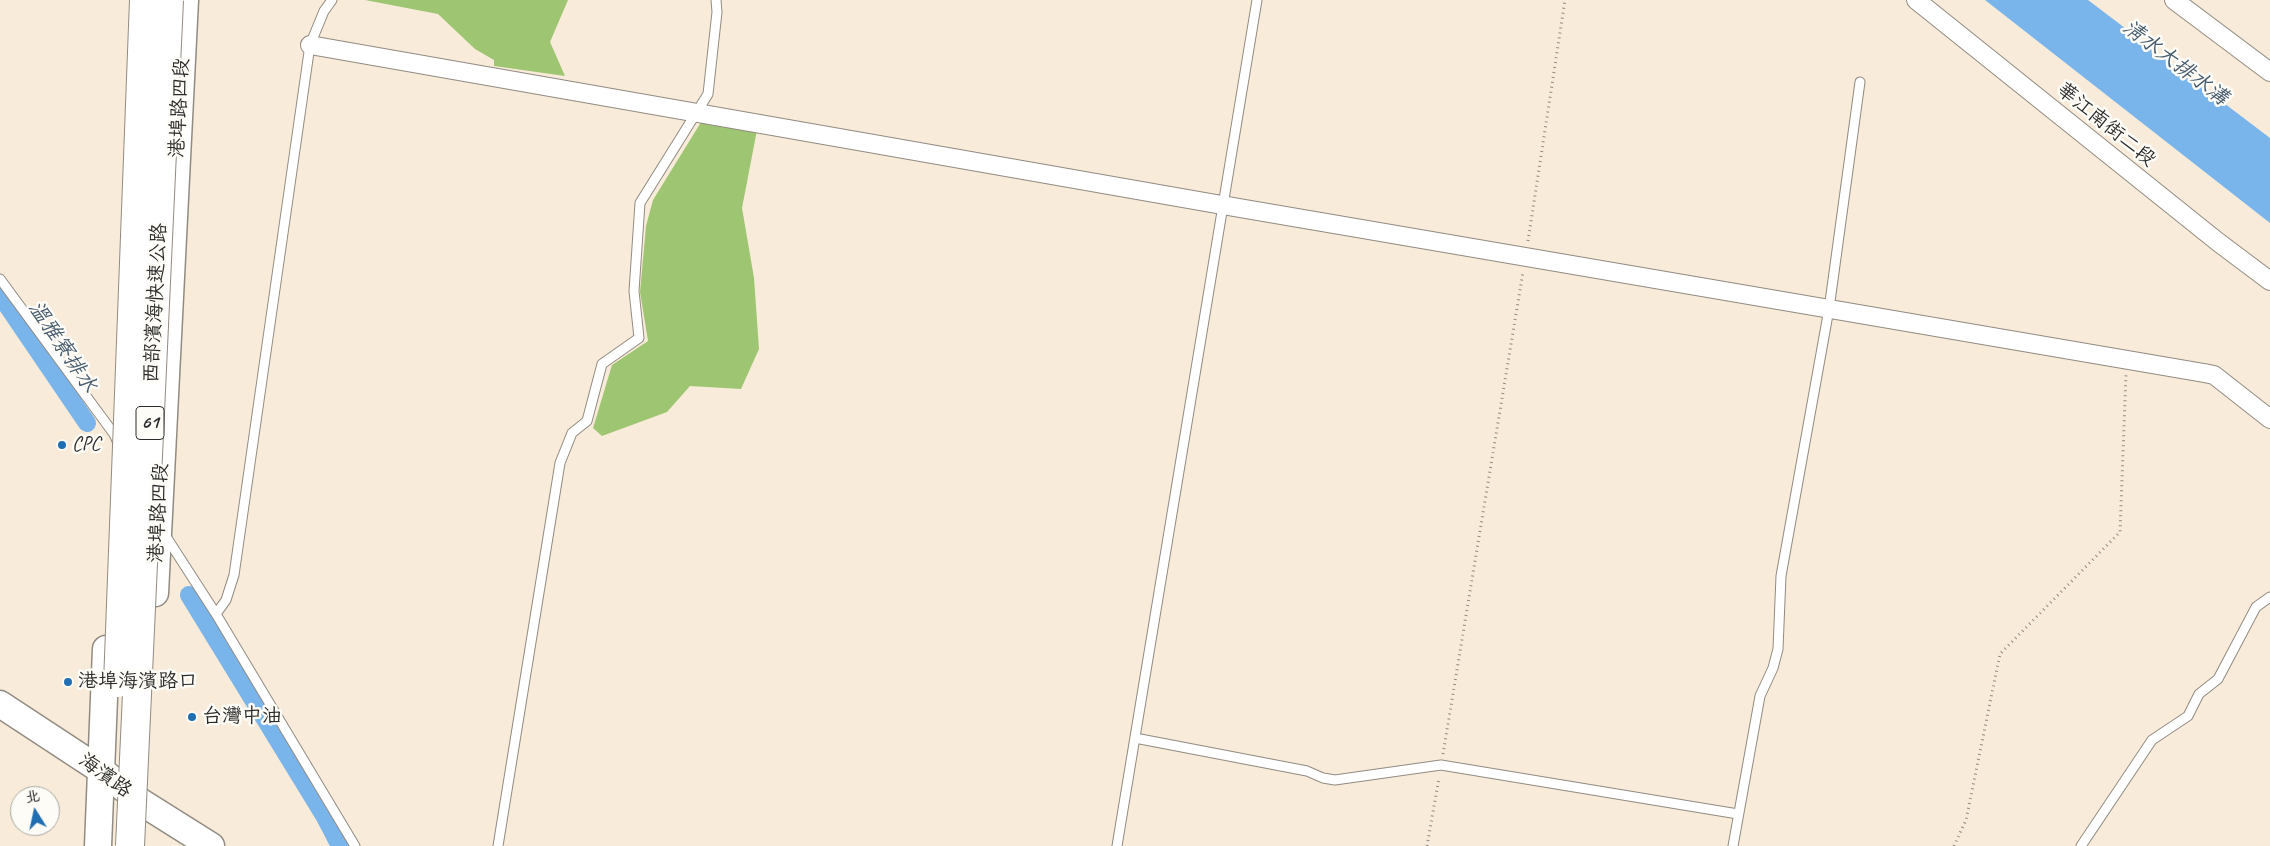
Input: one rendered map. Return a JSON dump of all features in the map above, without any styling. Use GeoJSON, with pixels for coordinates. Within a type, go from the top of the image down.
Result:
{"type":"FeatureCollection","features":[{"type":"Feature","properties":{"kind":"highway","name":"西部濱海快速公路"},"geometry":{"type":"LineString","coordinates":[[111,846],[144,0]]}},
{"type":"Feature","properties":{"kind":"highway","name":"西部濱海快速公路"},"geometry":{"type":"LineString","coordinates":[[130,846],[169,0]]}},
{"type":"Feature","properties":{"kind":"street"},"geometry":{"type":"LineString","coordinates":[[98,846],[132,0]]}},
{"type":"Feature","properties":{"kind":"street","name":"港埠路四段"},"geometry":{"type":"LineString","coordinates":[[140,846],[141,802],[159,526],[185,0]]}},
{"type":"Feature","properties":{"kind":"street","name":"華江南街二段"},"geometry":{"type":"LineString","coordinates":[[1916,0],[2210,236],[2270,281]]}},
{"type":"Feature","properties":{"kind":"street"},"geometry":{"type":"LineString","coordinates":[[2177,1],[2270,72]]}},
{"type":"Feature","properties":{"kind":"street"},"geometry":{"type":"LineString","coordinates":[[310,45],[1222,205],[2214,375],[2270,419]]}},
{"type":"Feature","properties":{"kind":"street","name":"海濱路"},"geometry":{"type":"LineString","coordinates":[[0,704],[102,771],[141,802],[211,846]]}},
{"type":"Feature","properties":{"kind":"lane"},"geometry":{"type":"LineString","coordinates":[[216,614],[226,600],[234,575],[310,45],[324,11],[332,0]]}},
{"type":"Feature","properties":{"kind":"lane"},"geometry":{"type":"LineString","coordinates":[[498,846],[560,463],[572,433],[587,422],[602,364],[639,338],[634,291],[640,203],[708,94],[717,12],[716,0]]}},
{"type":"Feature","properties":{"kind":"lane"},"geometry":{"type":"LineString","coordinates":[[1116,846],[1257,0]]}},
{"type":"Feature","properties":{"kind":"lane"},"geometry":{"type":"LineString","coordinates":[[1733,846],[1760,696],[1773,668],[1778,649],[1781,576],[1829,308],[1860,82]]}},
{"type":"Feature","properties":{"kind":"lane"},"geometry":{"type":"LineString","coordinates":[[0,279],[114,434],[159,526],[216,614],[355,846]]}},
{"type":"Feature","properties":{"kind":"lane"},"geometry":{"type":"LineString","coordinates":[[2081,846],[2152,740],[2188,716],[2198,694],[2218,679],[2256,607],[2270,598]]}},
{"type":"Feature","properties":{"kind":"lane"},"geometry":{"type":"LineString","coordinates":[[1135,738],[1307,771],[1323,778],[1335,780],[1441,765],[1738,814]]}},
{"type":"Feature","properties":{"kind":"path"},"geometry":{"type":"LineString","coordinates":[[1426,846],[1441,765],[1566,0]]}},
{"type":"Feature","properties":{"kind":"path"},"geometry":{"type":"LineString","coordinates":[[1954,846],[1966,820],[2000,654],[2120,532],[2126,359]]}},
{"type":"Feature","properties":{"kind":"green space"},"geometry":{"type":"Polygon","coordinates":[[[365,0],[568,0],[550,42],[565,76],[494,66],[494,60],[475,49],[438,14],[365,0]]]}},
{"type":"Feature","properties":{"kind":"green space"},"geometry":{"type":"Polygon","coordinates":[[[703,119],[757,130],[742,208],[754,278],[759,349],[741,389],[690,386],[667,412],[602,436],[593,428],[612,365],[648,341],[640,292],[646,226],[653,200],[703,119]]]}},
{"type":"Feature","properties":{"kind":"water"},"geometry":{"type":"Polygon","coordinates":[[[1985,0],[2088,0],[2270,138],[2270,223],[1985,0]]]}},
{"type":"Feature","properties":{"kind":"waterway","name":"溫雅寮排水"},"geometry":{"type":"LineString","coordinates":[[0,295],[87,423]]}},
{"type":"Feature","properties":{"kind":"waterway"},"geometry":{"type":"LineString","coordinates":[[189,595],[325,817],[340,846]]}},
{"type":"Feature","properties":{"kind":"place","name":"CPC"},"geometry":{"type":"Point","coordinates":[62,445]}},
{"type":"Feature","properties":{"kind":"place","name":"港埠海濱路口"},"geometry":{"type":"Point","coordinates":[68,682]}},
{"type":"Feature","properties":{"kind":"place","name":"台灣中油"},"geometry":{"type":"Point","coordinates":[192,717]}},
{"type":"Feature","properties":{"kind":"water label","name":"清水大排水溝"},"geometry":{"type":"Point","coordinates":[2175,63]}}]}
